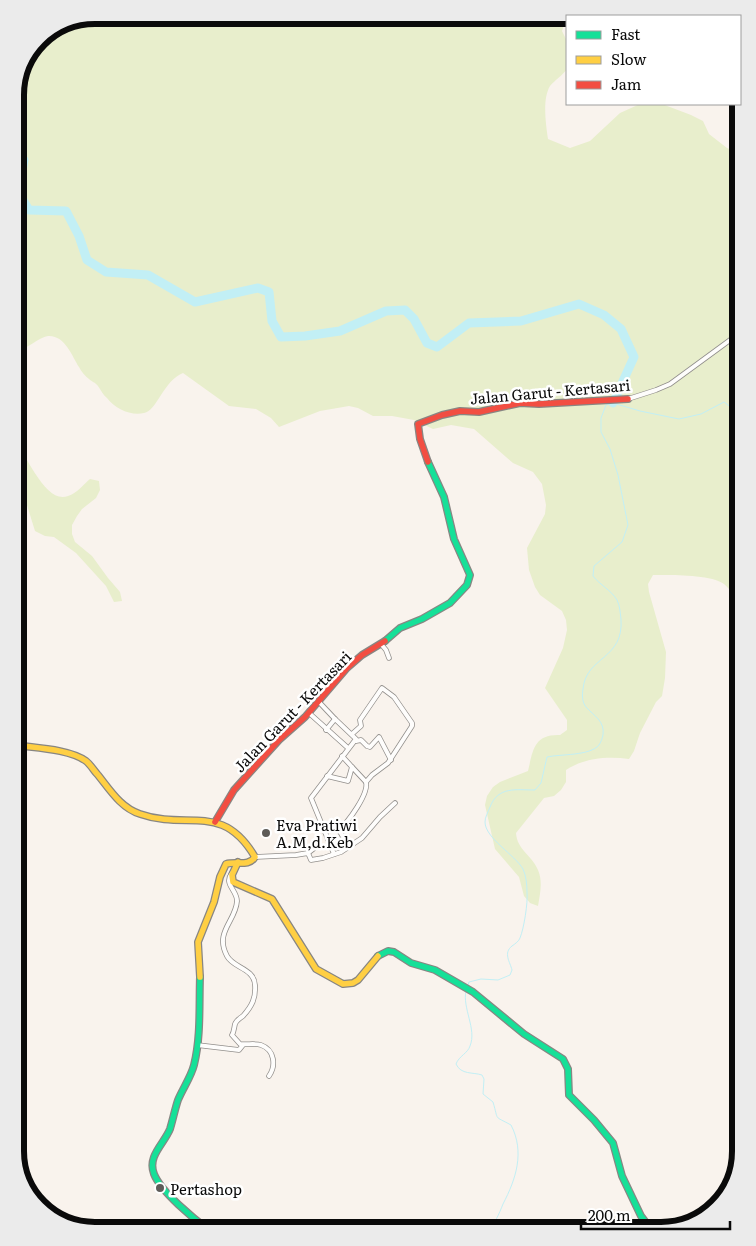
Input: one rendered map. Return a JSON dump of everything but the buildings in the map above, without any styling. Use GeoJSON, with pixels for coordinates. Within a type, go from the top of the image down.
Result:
{"type":"FeatureCollection","features":[{"type":"Feature","properties":{"kind":"street","name":"Jalan Garut - Kertasari"},"geometry":{"type":"LineString","coordinates":[[215,822],[234,790],[279,740],[309,713],[346,668],[362,655],[381,644],[400,628],[422,619],[450,603],[463,591],[469,580],[469,570],[452,533],[444,498],[418,434],[418,424],[442,414],[460,410],[479,412],[520,403],[539,404],[628,399],[670,384],[732,339]]}},
{"type":"Feature","properties":{"kind":"street"},"geometry":{"type":"LineString","coordinates":[[381,644],[389,658]]}},
{"type":"Feature","properties":{"kind":"street"},"geometry":{"type":"LineString","coordinates":[[352,734],[361,726],[360,721],[383,688],[403,708],[412,725],[391,760],[366,782]]}},
{"type":"Feature","properties":{"kind":"street"},"geometry":{"type":"LineString","coordinates":[[319,702],[352,734],[356,739],[354,742]]}},
{"type":"Feature","properties":{"kind":"street"},"geometry":{"type":"LineString","coordinates":[[309,713],[348,748]]}},
{"type":"Feature","properties":{"kind":"street"},"geometry":{"type":"LineString","coordinates":[[326,730],[336,719]]}},
{"type":"Feature","properties":{"kind":"street"},"geometry":{"type":"LineString","coordinates":[[334,854],[310,800],[348,748],[359,739],[370,747],[379,737],[391,760]]}},
{"type":"Feature","properties":{"kind":"street"},"geometry":{"type":"LineString","coordinates":[[24,747],[81,758],[92,767],[116,796],[135,813],[168,819],[215,822],[228,826],[239,833],[255,857]]}},
{"type":"Feature","properties":{"kind":"street"},"geometry":{"type":"LineString","coordinates":[[342,756],[366,782],[366,789],[348,822],[339,830],[349,847]]}},
{"type":"Feature","properties":{"kind":"street"},"geometry":{"type":"LineString","coordinates":[[327,776],[348,782],[352,767]]}},
{"type":"Feature","properties":{"kind":"street"},"geometry":{"type":"LineString","coordinates":[[308,853],[309,859],[313,860],[349,847],[362,838],[395,803]]}},
{"type":"Feature","properties":{"kind":"street"},"geometry":{"type":"LineString","coordinates":[[255,857],[308,853],[317,846]]}},
{"type":"Feature","properties":{"kind":"street"},"geometry":{"type":"LineString","coordinates":[[199,1222],[177,1204],[159,1182],[152,1168],[154,1156],[169,1131],[178,1100],[194,1066],[197,1045],[200,976],[198,942],[214,902],[226,864],[230,862],[251,863],[255,857]]}},
{"type":"Feature","properties":{"kind":"street"},"geometry":{"type":"LineString","coordinates":[[238,862],[229,876],[229,885],[236,896],[237,902],[224,932],[222,944],[227,957],[252,975],[256,986],[253,1002],[236,1022],[232,1035],[243,1045],[263,1046],[271,1053],[274,1058],[274,1064],[273,1071],[269,1076]]}},
{"type":"Feature","properties":{"kind":"street"},"geometry":{"type":"LineString","coordinates":[[233,871],[231,878],[235,884],[272,899],[312,964],[322,973],[338,982],[353,983],[379,954],[388,950],[394,952],[412,963],[427,966],[481,997],[524,1034],[563,1059],[568,1070],[569,1095],[594,1120],[613,1143],[622,1176],[646,1222]]}},
{"type":"Feature","properties":{"kind":"street"},"geometry":{"type":"LineString","coordinates":[[197,1045],[239,1050],[243,1045]]}},
{"type":"Feature","properties":{"kind":"green space"},"geometry":{"type":"Polygon","coordinates":[[[564,24],[562,31],[566,39],[566,70],[550,86],[546,98],[545,112],[548,139],[570,148],[590,141],[620,113],[638,105],[665,105],[703,121],[709,134],[732,150],[732,593],[724,584],[709,578],[653,575],[648,584],[649,592],[666,652],[662,696],[656,702],[629,759],[588,760],[566,770],[566,782],[561,790],[554,796],[544,798],[516,833],[519,844],[540,874],[541,888],[538,906],[530,903],[524,896],[519,877],[495,849],[485,805],[487,796],[493,787],[500,782],[528,771],[533,750],[540,740],[551,735],[560,735],[567,730],[567,720],[545,688],[563,648],[567,630],[566,620],[562,611],[540,595],[529,570],[527,548],[545,514],[546,505],[542,484],[533,472],[513,463],[474,429],[451,425],[433,429],[414,420],[392,416],[373,416],[358,408],[349,406],[320,411],[279,427],[271,418],[256,409],[229,406],[183,373],[170,382],[149,411],[139,414],[124,411],[114,405],[97,385],[85,375],[63,342],[48,336],[24,348],[24,90],[29,67],[36,55],[55,36],[67,29],[81,25],[564,24]]]}},
{"type":"Feature","properties":{"kind":"green space"},"geometry":{"type":"Polygon","coordinates":[[[24,454],[44,486],[60,497],[71,495],[90,479],[99,481],[100,490],[96,498],[82,509],[77,516],[72,525],[72,534],[75,542],[92,556],[120,592],[122,601],[114,602],[106,586],[76,553],[54,537],[45,536],[35,531],[24,495],[24,454]]]}},
{"type":"Feature","properties":{"kind":"waterway"},"geometry":{"type":"LineString","coordinates":[[24,202],[29,210],[66,211],[79,236],[87,260],[106,272],[148,275],[195,302],[258,288],[269,292],[272,321],[281,337],[340,331],[386,311],[405,310],[414,319],[427,343],[437,347],[469,323],[521,321],[579,304],[604,315],[621,329],[634,357],[613,403]]}},
{"type":"Feature","properties":{"kind":"waterway"},"geometry":{"type":"LineString","coordinates":[[468,985],[469,982],[481,979],[498,980],[510,975],[512,970],[508,952],[519,939],[523,928],[527,902],[526,877],[523,869],[486,828],[485,822],[493,800],[503,792],[535,790],[541,783],[547,757],[595,749],[603,735],[601,722],[584,703],[583,689],[586,678],[591,670],[617,643],[621,619],[617,600],[593,576],[594,566],[622,542],[628,525],[618,475],[610,449],[601,432],[601,418],[606,405],[613,403],[679,419],[701,414],[724,402],[732,408]]}},
{"type":"Feature","properties":{"kind":"waterway"},"geometry":{"type":"LineString","coordinates":[[466,991],[465,998],[472,1039],[469,1048],[456,1064],[464,1072],[482,1075],[484,1079],[483,1094],[493,1102],[499,1119],[511,1125],[517,1145],[518,1155],[515,1175],[494,1222]]}},
{"type":"Feature","properties":{"kind":"traffic: fast"},"geometry":{"type":"LineString","coordinates":[[385,641],[400,628],[422,619],[450,603],[467,585],[470,575],[454,539],[444,497],[428,462]]}},
{"type":"Feature","properties":{"kind":"traffic: fast"},"geometry":{"type":"LineString","coordinates":[[378,956],[388,951],[394,952],[411,963],[435,970],[473,992],[524,1034],[563,1059],[568,1069],[569,1095],[594,1120],[613,1143],[622,1176],[646,1222]]}},
{"type":"Feature","properties":{"kind":"traffic: fast"},"geometry":{"type":"LineString","coordinates":[[199,1222],[163,1189],[152,1168],[154,1156],[170,1129],[178,1100],[194,1065],[199,1032],[200,977]]}},
{"type":"Feature","properties":{"kind":"traffic: slow"},"geometry":{"type":"LineString","coordinates":[[24,746],[71,754],[86,761],[116,798],[140,814],[174,820],[217,823],[230,829],[243,840],[255,857],[246,863],[226,864],[220,877],[214,902],[198,942],[200,977]]}},
{"type":"Feature","properties":{"kind":"traffic: slow"},"geometry":{"type":"LineString","coordinates":[[238,862],[232,875],[233,882],[272,899],[316,969],[343,984],[353,983],[358,980],[378,956]]}},
{"type":"Feature","properties":{"kind":"traffic: jam"},"geometry":{"type":"LineString","coordinates":[[428,462],[420,439],[418,424],[442,415],[460,411],[479,412],[520,403],[539,404],[628,399]]}},
{"type":"Feature","properties":{"kind":"traffic: jam"},"geometry":{"type":"LineString","coordinates":[[215,822],[234,790],[279,740],[305,717],[347,668],[362,655],[385,641]]}},
{"type":"Feature","properties":{"kind":"place","name":"Eva Pratiwi A.M,d.Keb"},"geometry":{"type":"Point","coordinates":[266,833]}},
{"type":"Feature","properties":{"kind":"place","name":"Pertashop"},"geometry":{"type":"Point","coordinates":[160,1188]}}]}
